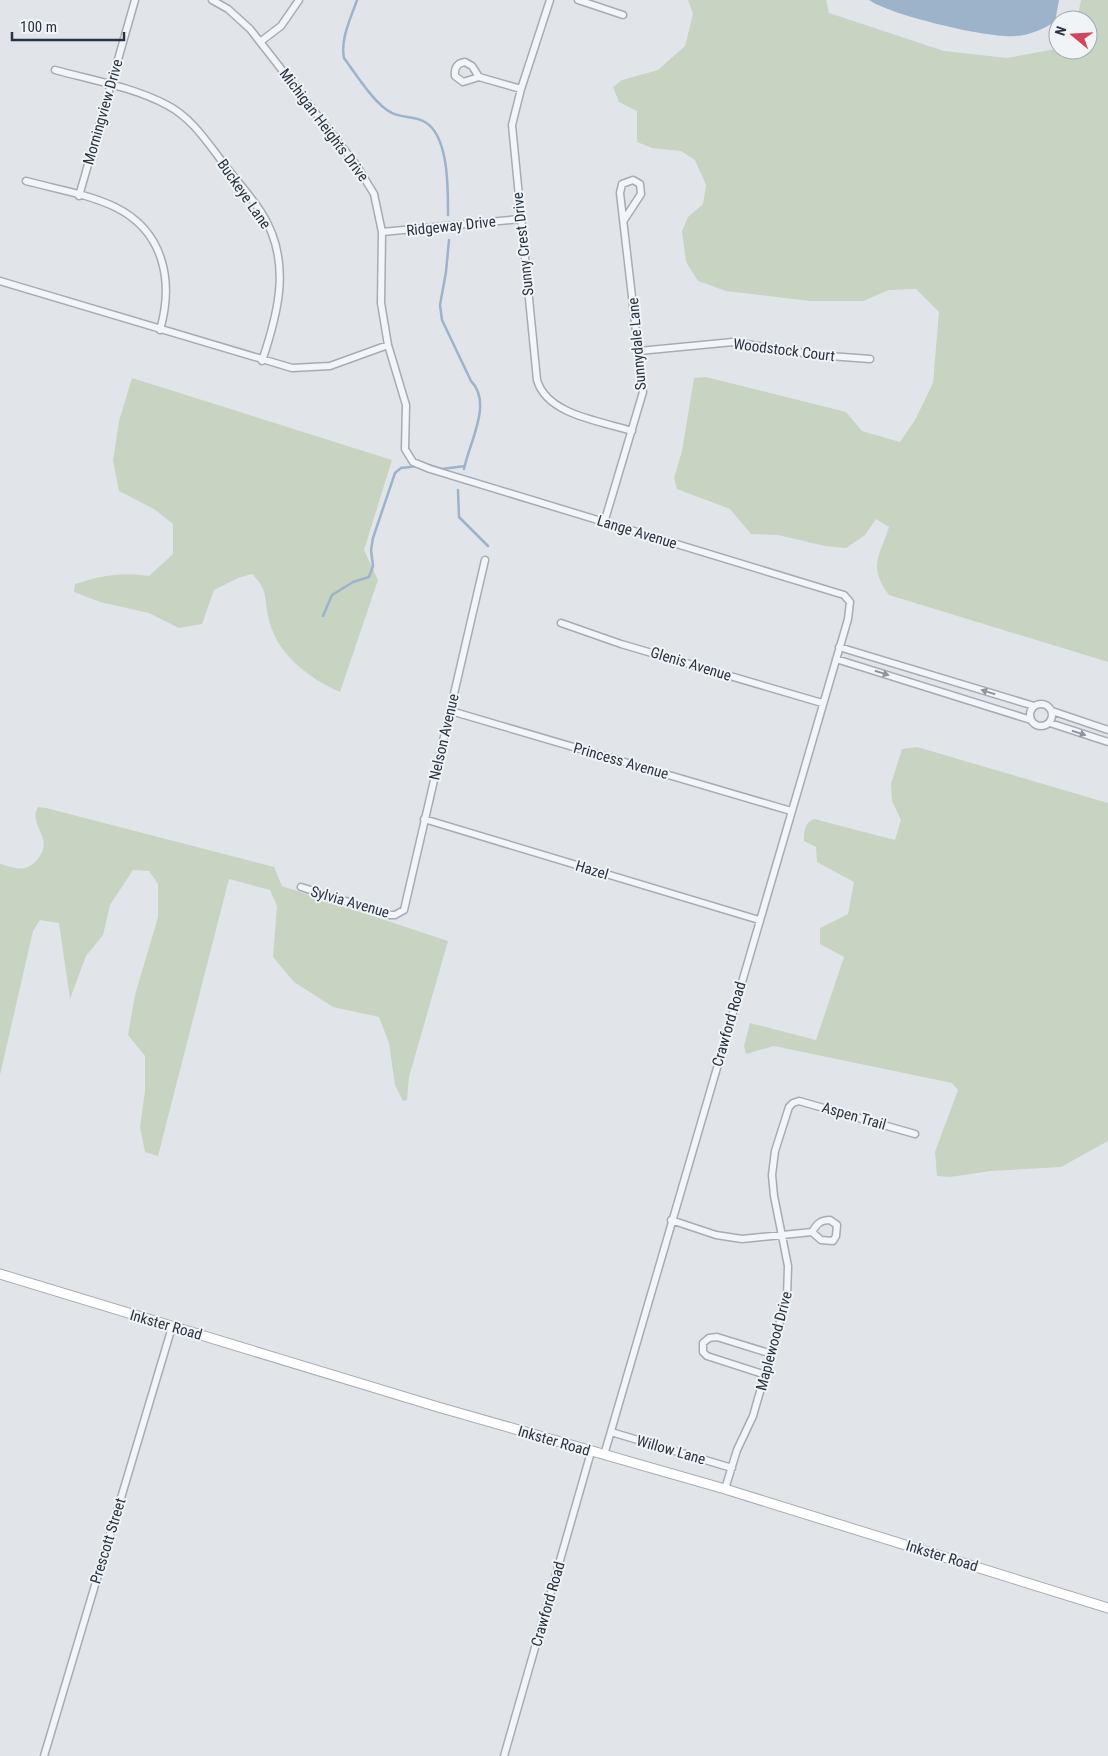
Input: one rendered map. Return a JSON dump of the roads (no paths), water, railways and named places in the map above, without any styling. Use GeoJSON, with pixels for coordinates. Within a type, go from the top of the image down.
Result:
{"type":"FeatureCollection","features":[{"type":"Feature","properties":{"kind":"street","name":"Morningview Drive"},"geometry":{"type":"LineString","coordinates":[[79,196],[135,0]]}},
{"type":"Feature","properties":{"kind":"street","name":"Michigan Heights Drive"},"geometry":{"type":"LineString","coordinates":[[212,0],[234,14],[260,42],[366,178],[377,203],[382,232],[380,303],[388,345],[406,405],[405,449],[413,462],[430,470]]}},
{"type":"Feature","properties":{"kind":"street"},"geometry":{"type":"LineString","coordinates":[[260,42],[281,26],[298,0]]}},
{"type":"Feature","properties":{"kind":"street","name":"Sunny Crest Drive"},"geometry":{"type":"LineString","coordinates":[[550,0],[520,89],[514,113],[512,134],[536,376],[541,390],[551,402],[562,409],[632,431]]}},
{"type":"Feature","properties":{"kind":"street"},"geometry":{"type":"LineString","coordinates":[[578,0],[623,14]]}},
{"type":"Feature","properties":{"kind":"street","name":"Buckeye Lane"},"geometry":{"type":"LineString","coordinates":[[55,70],[153,98],[184,116],[195,127],[240,185],[269,226],[277,247],[281,282],[278,311],[262,361]]}},
{"type":"Feature","properties":{"kind":"street"},"geometry":{"type":"LineString","coordinates":[[480,77],[520,89]]}},
{"type":"Feature","properties":{"kind":"street","name":"Sunnydale Lane"},"geometry":{"type":"LineString","coordinates":[[604,523],[643,392],[620,190],[626,181],[633,180],[640,184],[642,194],[624,220]]}},
{"type":"Feature","properties":{"kind":"street"},"geometry":{"type":"LineString","coordinates":[[26,181],[108,204],[122,211],[145,230],[153,241],[163,263],[167,289],[160,330]]}},
{"type":"Feature","properties":{"kind":"street","name":"Ridgeway Drive"},"geometry":{"type":"LineString","coordinates":[[382,232],[520,219]]}},
{"type":"Feature","properties":{"kind":"street"},"geometry":{"type":"LineString","coordinates":[[0,281],[262,361],[301,369],[330,366],[388,345]]}},
{"type":"Feature","properties":{"kind":"street","name":"Woodstock Court"},"geometry":{"type":"LineString","coordinates":[[639,351],[733,342],[816,355],[870,359]]}},
{"type":"Feature","properties":{"kind":"street","name":"Lange Avenue"},"geometry":{"type":"LineString","coordinates":[[430,470],[844,595]]}},
{"type":"Feature","properties":{"kind":"street","name":"Nelson Avenue"},"geometry":{"type":"LineString","coordinates":[[400,914],[406,904],[485,560]]}},
{"type":"Feature","properties":{"kind":"street","name":"Crawford Road"},"geometry":{"type":"LineString","coordinates":[[604,1455],[851,608],[850,600],[844,595]]}},
{"type":"Feature","properties":{"kind":"street","name":"Glenis Avenue"},"geometry":{"type":"LineString","coordinates":[[561,623],[621,644],[822,703]]}},
{"type":"Feature","properties":{"kind":"street"},"geometry":{"type":"LineString","coordinates":[[839,647],[1034,706],[1046,704],[1052,711],[1108,730]]}},
{"type":"Feature","properties":{"kind":"street"},"geometry":{"type":"LineString","coordinates":[[836,659],[1031,720],[1037,726],[1050,723],[1108,742]]}},
{"type":"Feature","properties":{"kind":"street"},"geometry":{"type":"LineString","coordinates":[[937,690],[940,677]]}},
{"type":"Feature","properties":{"kind":"street"},"geometry":{"type":"LineString","coordinates":[[1031,720],[1031,711],[1034,706]]}},
{"type":"Feature","properties":{"kind":"street","name":"Princess Avenue"},"geometry":{"type":"LineString","coordinates":[[451,711],[791,811]]}},
{"type":"Feature","properties":{"kind":"street"},"geometry":{"type":"LineString","coordinates":[[1050,723],[1052,711]]}},
{"type":"Feature","properties":{"kind":"street","name":"Hazel"},"geometry":{"type":"LineString","coordinates":[[424,820],[759,920]]}},
{"type":"Feature","properties":{"kind":"street","name":"Sylvia Avenue"},"geometry":{"type":"LineString","coordinates":[[301,887],[390,915],[400,914]]}},
{"type":"Feature","properties":{"kind":"street","name":"Aspen Trail"},"geometry":{"type":"LineString","coordinates":[[793,1102],[799,1101],[812,1104],[914,1134]]}},
{"type":"Feature","properties":{"kind":"street","name":"Maplewood Drive"},"geometry":{"type":"LineString","coordinates":[[724,1489],[737,1450],[753,1416],[785,1307],[788,1288],[788,1266],[774,1196],[773,1164],[786,1113],[793,1102]]}},
{"type":"Feature","properties":{"kind":"street"},"geometry":{"type":"LineString","coordinates":[[671,1220],[732,1238],[753,1239],[812,1232]]}},
{"type":"Feature","properties":{"kind":"street","name":"Inkster Road"},"geometry":{"type":"LineString","coordinates":[[0,1274],[591,1452],[724,1489],[1108,1608]]}},
{"type":"Feature","properties":{"kind":"street","name":"Prescott Street"},"geometry":{"type":"LineString","coordinates":[[44,1756],[172,1327]]}},
{"type":"Feature","properties":{"kind":"street"},"geometry":{"type":"LineString","coordinates":[[766,1375],[707,1356],[703,1352],[703,1344],[714,1336],[772,1354]]}},
{"type":"Feature","properties":{"kind":"street","name":"Willow Lane"},"geometry":{"type":"LineString","coordinates":[[611,1432],[732,1468]]}},
{"type":"Feature","properties":{"kind":"street","name":"Crawford Road"},"geometry":{"type":"LineString","coordinates":[[504,1756],[591,1452]]}},
{"type":"Feature","properties":{"kind":"water"},"geometry":{"type":"Polygon","coordinates":[[[869,0],[1059,0],[1057,10],[1048,10],[1048,26],[1016,36],[985,34],[941,25],[880,6],[869,0]]]}},
{"type":"Feature","properties":{"kind":"waterway"},"geometry":{"type":"LineString","coordinates":[[357,0],[343,43],[344,58],[366,88],[386,109],[396,115],[421,120],[433,129],[439,139],[446,164],[448,215]]}},
{"type":"Feature","properties":{"kind":"waterway"},"geometry":{"type":"LineString","coordinates":[[449,240],[440,305],[442,320],[477,390],[480,400],[478,423],[464,469]]}},
{"type":"Feature","properties":{"kind":"waterway"},"geometry":{"type":"LineString","coordinates":[[429,465],[442,469],[465,466]]}},
{"type":"Feature","properties":{"kind":"waterway"},"geometry":{"type":"LineString","coordinates":[[323,616],[332,595],[353,582],[369,577],[373,566],[371,550],[373,538],[395,473],[401,468],[418,466]]}},
{"type":"Feature","properties":{"kind":"waterway"},"geometry":{"type":"LineString","coordinates":[[458,490],[459,517],[488,546]]}}]}
